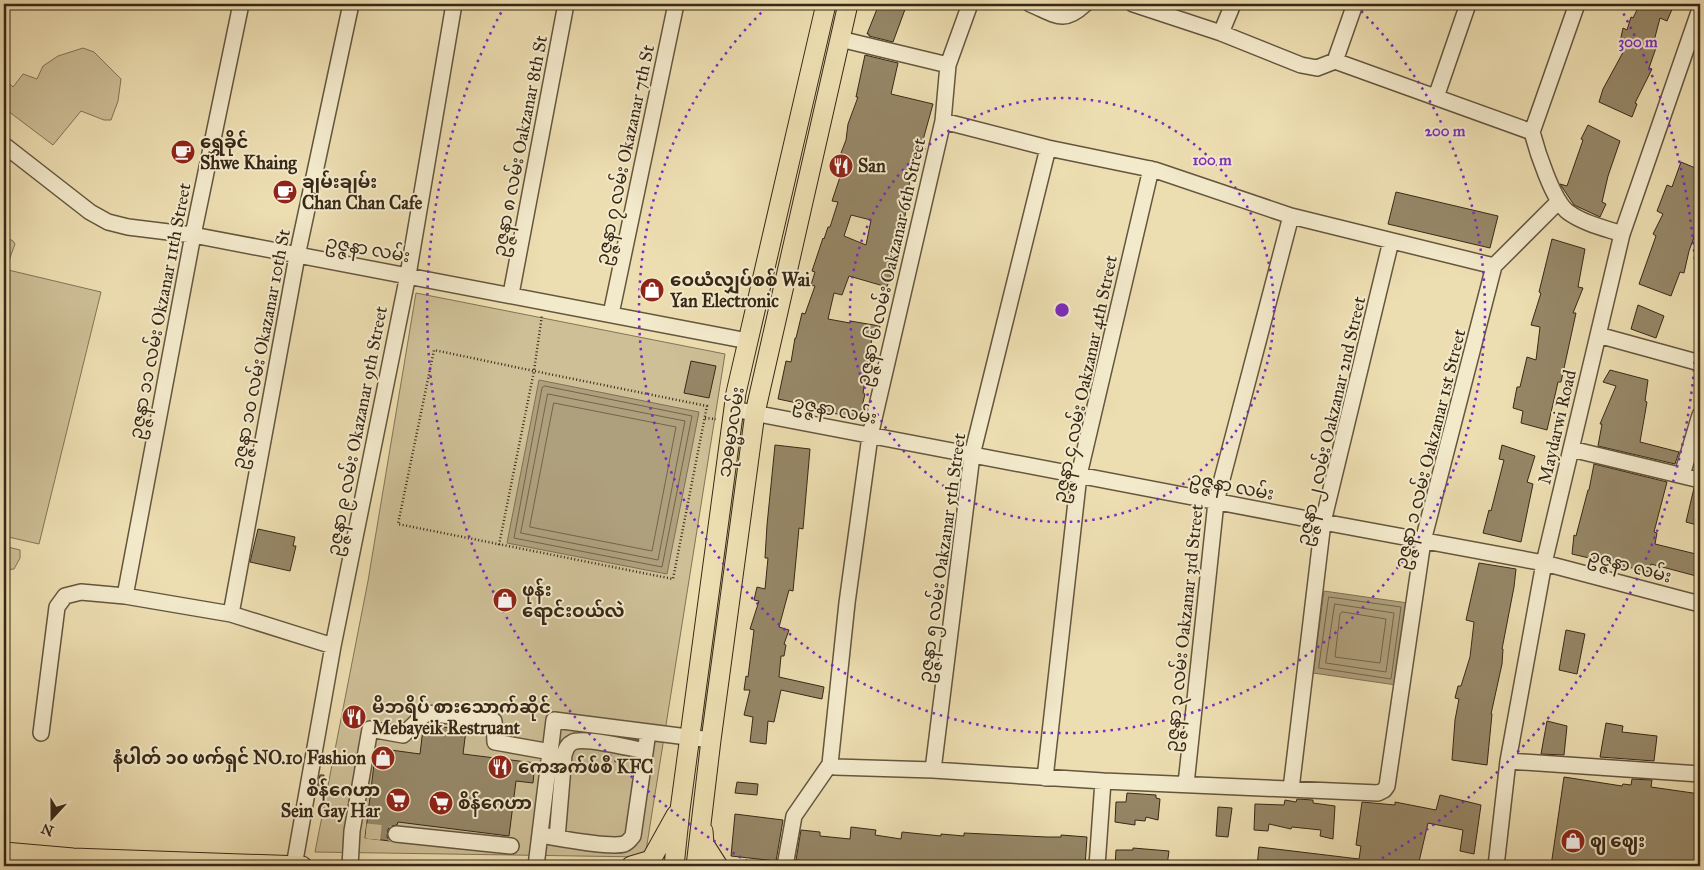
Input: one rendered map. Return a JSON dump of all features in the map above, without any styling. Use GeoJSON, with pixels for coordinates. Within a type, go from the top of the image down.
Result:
{"type":"FeatureCollection","features":[{"type":"Feature","properties":{"kind":"main road","name":"သုဓမ္မာလမ်း"},"geometry":{"type":"LineString","coordinates":[[674,866],[733,409],[826,4]]}},
{"type":"Feature","properties":{"kind":"main road","name":"သုဓမ္မာလမ်း"},"geometry":{"type":"LineString","coordinates":[[696,866],[711,740],[756,413],[848,4]]}},
{"type":"Feature","properties":{"kind":"main road"},"geometry":{"type":"LineString","coordinates":[[631,866],[651,860],[680,810]]}},
{"type":"Feature","properties":{"kind":"main road"},"geometry":{"type":"LineString","coordinates":[[702,812],[704,844],[718,866]]}},
{"type":"Feature","properties":{"kind":"main road"},"geometry":{"type":"LineString","coordinates":[[4,852],[73,862],[302,866]]}},
{"type":"Feature","properties":{"kind":"street","name":"ဥဇ္ဇနာ ၁၁ လမ်း Okzanar 11th Street"},"geometry":{"type":"LineString","coordinates":[[125,596],[193,235],[241,4]]}},
{"type":"Feature","properties":{"kind":"street","name":"ဥဇ္ဇနာ ၁၀ လမ်း Okazanar 10th St"},"geometry":{"type":"LineString","coordinates":[[231,614],[297,256],[351,4]]}},
{"type":"Feature","properties":{"kind":"street","name":"ဥဇ္ဇနာ ၉ လမ်း Okazanar 9th Street"},"geometry":{"type":"LineString","coordinates":[[294,866],[332,646],[408,274],[454,4]]}},
{"type":"Feature","properties":{"kind":"street","name":"ဥဇ္ဇနာ ၈ လမ်း Oakzanar 8th St"},"geometry":{"type":"LineString","coordinates":[[511,294],[566,4]]}},
{"type":"Feature","properties":{"kind":"street","name":"ဥဇ္ဇနာ ၇ လမ်း Okazanar 7th St"},"geometry":{"type":"LineString","coordinates":[[611,314],[676,4]]}},
{"type":"Feature","properties":{"kind":"street","name":"ဥဇ္ဇနာ ၆ လမ်း Oakzanar 6th Street"},"geometry":{"type":"LineString","coordinates":[[830,764],[847,603],[870,436],[944,121],[948,65],[970,4]]}},
{"type":"Feature","properties":{"kind":"street"},"geometry":{"type":"LineString","coordinates":[[1030,4],[1062,17],[1074,14],[1085,4]]}},
{"type":"Feature","properties":{"kind":"street"},"geometry":{"type":"LineString","coordinates":[[1133,4],[1221,33],[1301,65],[1317,68],[1335,61],[1532,132]]}},
{"type":"Feature","properties":{"kind":"street"},"geometry":{"type":"LineString","coordinates":[[1221,33],[1233,4]]}},
{"type":"Feature","properties":{"kind":"street"},"geometry":{"type":"LineString","coordinates":[[1335,61],[1355,4]]}},
{"type":"Feature","properties":{"kind":"street"},"geometry":{"type":"LineString","coordinates":[[1436,98],[1468,4]]}},
{"type":"Feature","properties":{"kind":"street"},"geometry":{"type":"LineString","coordinates":[[1577,4],[1532,132],[1539,159],[1564,209],[1579,219],[1622,234]]}},
{"type":"Feature","properties":{"kind":"street","name":"Maydarwi Road"},"geometry":{"type":"LineString","coordinates":[[1496,866],[1508,761],[1544,562],[1622,234],[1700,9]]}},
{"type":"Feature","properties":{"kind":"street"},"geometry":{"type":"LineString","coordinates":[[840,38],[948,65]]}},
{"type":"Feature","properties":{"kind":"street"},"geometry":{"type":"LineString","coordinates":[[944,121],[1048,148],[1150,169],[1291,216],[1494,266],[1559,201]]}},
{"type":"Feature","properties":{"kind":"street","name":"ဥဇ္ဇနာ လမ်း"},"geometry":{"type":"LineString","coordinates":[[4,146],[64,193],[90,212],[108,222],[128,227],[193,235],[297,256],[408,274],[748,341]]}},
{"type":"Feature","properties":{"kind":"street","name":"ဥဇ္ဇနာ ၅ လမ်း Oakzanar 5th Street"},"geometry":{"type":"LineString","coordinates":[[933,770],[972,455],[1048,148]]}},
{"type":"Feature","properties":{"kind":"street","name":"ဥဇ္ဇနာ ၄ လမ်း Oakzanar 4th Street"},"geometry":{"type":"LineString","coordinates":[[1045,778],[1079,475],[1150,169]]}},
{"type":"Feature","properties":{"kind":"street","name":"ဥဇ္ဇနာ ၃ လမ်း Oakzanar 3rd Street"},"geometry":{"type":"LineString","coordinates":[[1186,784],[1216,502],[1291,216]]}},
{"type":"Feature","properties":{"kind":"street","name":"ဥဇ္ဇနာ ၂ လမ်း Oakzanar 2nd Street"},"geometry":{"type":"LineString","coordinates":[[1291,789],[1323,522],[1391,241]]}},
{"type":"Feature","properties":{"kind":"street","name":"ဥဇ္ဇနာ ၁ လမ်း Oakzanar 1st Street"},"geometry":{"type":"LineString","coordinates":[[1291,789],[1378,793],[1387,786],[1423,541],[1494,266]]}},
{"type":"Feature","properties":{"kind":"street"},"geometry":{"type":"LineString","coordinates":[[1598,335],[1700,363]]}},
{"type":"Feature","properties":{"kind":"street","name":"ဥဇ္ဇနာ လမ်း"},"geometry":{"type":"LineString","coordinates":[[733,409],[1216,502],[1544,562],[1700,604]]}},
{"type":"Feature","properties":{"kind":"street"},"geometry":{"type":"LineString","coordinates":[[1682,475],[1700,415]]}},
{"type":"Feature","properties":{"kind":"street"},"geometry":{"type":"LineString","coordinates":[[1571,449],[1700,480]]}},
{"type":"Feature","properties":{"kind":"street"},"geometry":{"type":"LineString","coordinates":[[41,733],[57,607],[65,596],[81,592],[125,596],[231,614],[332,646]]}},
{"type":"Feature","properties":{"kind":"street"},"geometry":{"type":"LineString","coordinates":[[350,866],[359,831],[370,729],[403,735],[426,713],[494,721],[495,742],[550,752]]}},
{"type":"Feature","properties":{"kind":"street"},"geometry":{"type":"LineString","coordinates":[[536,866],[554,720],[711,740]]}},
{"type":"Feature","properties":{"kind":"street"},"geometry":{"type":"LineString","coordinates":[[540,835],[608,844],[624,844],[629,841],[632,836],[648,732]]}},
{"type":"Feature","properties":{"kind":"street"},"geometry":{"type":"LineString","coordinates":[[557,838],[564,755],[566,748],[571,743],[584,740],[645,751]]}},
{"type":"Feature","properties":{"kind":"street"},"geometry":{"type":"LineString","coordinates":[[1508,761],[1700,774]]}},
{"type":"Feature","properties":{"kind":"street"},"geometry":{"type":"LineString","coordinates":[[785,866],[794,816],[830,764],[834,767],[933,770],[1045,778],[1291,789]]}},
{"type":"Feature","properties":{"kind":"street"},"geometry":{"type":"LineString","coordinates":[[1097,866],[1103,781]]}},
{"type":"Feature","properties":{"kind":"street"},"geometry":{"type":"LineString","coordinates":[[396,834],[511,846]]}},
{"type":"Feature","properties":{"kind":"path"},"geometry":{"type":"LineString","coordinates":[[499,545],[534,371],[544,301]]}},
{"type":"Feature","properties":{"kind":"path"},"geometry":{"type":"LineString","coordinates":[[434,350],[534,371],[707,406],[673,579],[398,524],[434,350]]}},
{"type":"Feature","properties":{"kind":"shaded area"},"geometry":{"type":"Polygon","coordinates":[[[83,48],[94,52],[121,79],[118,101],[111,120],[104,120],[81,111],[53,145],[4,108],[4,78],[13,87],[23,74],[37,79],[43,66],[58,56],[83,48]]]}},
{"type":"Feature","properties":{"kind":"shaded area"},"geometry":{"type":"Polygon","coordinates":[[[4,236],[15,244],[8,263],[4,261],[4,236]]]}},
{"type":"Feature","properties":{"kind":"shaded area"},"geometry":{"type":"Polygon","coordinates":[[[4,269],[101,292],[39,544],[4,536],[4,269]]]}},
{"type":"Feature","properties":{"kind":"shaded area"},"geometry":{"type":"Polygon","coordinates":[[[416,293],[725,354],[645,857],[315,852],[368,581],[416,293]]]}},
{"type":"Feature","properties":{"kind":"shaded area"},"geometry":{"type":"Polygon","coordinates":[[[4,546],[20,550],[20,558],[14,569],[4,570],[4,546]]]}},
{"type":"Feature","properties":{"kind":"water"},"geometry":{"type":"Polygon","coordinates":[[[539,380],[699,412],[667,574],[507,543],[539,380]]]}},
{"type":"Feature","properties":{"kind":"water"},"geometry":{"type":"Polygon","coordinates":[[[1324,591],[1408,603],[1396,685],[1313,673],[1324,591]]]}},
{"type":"Feature","properties":{"kind":"building"},"geometry":{"type":"Polygon","coordinates":[[[879,4],[907,4],[893,42],[867,34],[879,4]]]}},
{"type":"Feature","properties":{"kind":"building"},"geometry":{"type":"Polygon","coordinates":[[[1640,4],[1667,4],[1673,7],[1667,21],[1660,18],[1654,41],[1658,42],[1649,68],[1652,69],[1635,103],[1637,104],[1632,117],[1599,102],[1603,89],[1627,45],[1620,42],[1623,28],[1627,30],[1631,17],[1633,18],[1640,4]]]}},
{"type":"Feature","properties":{"kind":"building"},"geometry":{"type":"Polygon","coordinates":[[[865,55],[898,63],[891,94],[933,104],[918,158],[915,157],[898,252],[887,287],[849,276],[842,295],[834,293],[828,319],[880,326],[878,339],[872,338],[863,393],[865,394],[859,419],[820,410],[821,408],[778,399],[786,361],[791,362],[802,313],[805,314],[815,286],[811,285],[815,272],[812,271],[838,202],[832,201],[842,171],[838,170],[843,154],[841,153],[846,140],[848,124],[858,97],[856,97],[865,55]],[[851,215],[844,236],[866,245],[871,220],[851,215]]]}},
{"type":"Feature","properties":{"kind":"building"},"geometry":{"type":"Polygon","coordinates":[[[1588,125],[1620,141],[1608,176],[1602,202],[1606,204],[1600,217],[1574,205],[1560,184],[1567,186],[1583,140],[1581,139],[1588,125]]]}},
{"type":"Feature","properties":{"kind":"building"},"geometry":{"type":"Polygon","coordinates":[[[1681,162],[1700,170],[1700,221],[1689,251],[1684,273],[1680,272],[1671,296],[1639,284],[1656,236],[1653,234],[1663,214],[1657,211],[1667,185],[1672,187],[1681,162]]]}},
{"type":"Feature","properties":{"kind":"building"},"geometry":{"type":"Polygon","coordinates":[[[1396,192],[1498,216],[1490,248],[1388,224],[1396,192]]]}},
{"type":"Feature","properties":{"kind":"building"},"geometry":{"type":"Polygon","coordinates":[[[1552,239],[1585,249],[1578,287],[1583,288],[1573,313],[1576,313],[1561,382],[1558,382],[1547,430],[1521,423],[1523,411],[1513,408],[1517,387],[1520,387],[1527,357],[1536,360],[1540,327],[1531,325],[1541,293],[1539,292],[1552,239]]]}},
{"type":"Feature","properties":{"kind":"building"},"geometry":{"type":"Polygon","coordinates":[[[1638,305],[1664,316],[1656,338],[1631,329],[1638,305]]]}},
{"type":"Feature","properties":{"kind":"building"},"geometry":{"type":"Polygon","coordinates":[[[691,361],[716,366],[709,398],[684,393],[691,361]]]}},
{"type":"Feature","properties":{"kind":"building"},"geometry":{"type":"Polygon","coordinates":[[[1610,370],[1648,380],[1645,401],[1647,402],[1640,442],[1679,452],[1675,464],[1598,446],[1602,424],[1600,424],[1616,386],[1603,382],[1610,370]]]}},
{"type":"Feature","properties":{"kind":"building"},"geometry":{"type":"Polygon","coordinates":[[[775,445],[810,449],[803,529],[799,528],[793,591],[789,590],[779,627],[789,630],[784,644],[786,645],[784,656],[781,656],[779,677],[824,687],[822,699],[781,690],[774,722],[768,721],[766,744],[750,742],[753,717],[744,715],[750,690],[744,690],[746,676],[748,677],[754,630],[750,629],[759,601],[754,600],[757,587],[765,589],[768,558],[765,558],[767,525],[775,445]]]}},
{"type":"Feature","properties":{"kind":"building"},"geometry":{"type":"Polygon","coordinates":[[[1502,445],[1535,456],[1527,482],[1533,484],[1521,542],[1483,533],[1489,510],[1491,511],[1504,460],[1499,459],[1502,445]]]}},
{"type":"Feature","properties":{"kind":"building"},"geometry":{"type":"Polygon","coordinates":[[[1594,464],[1667,482],[1654,532],[1657,533],[1655,544],[1700,555],[1700,577],[1651,564],[1649,572],[1572,554],[1574,535],[1576,536],[1589,490],[1594,464]]]}},
{"type":"Feature","properties":{"kind":"building"},"geometry":{"type":"Polygon","coordinates":[[[1694,488],[1700,489],[1700,510],[1697,525],[1686,522],[1694,488]]]}},
{"type":"Feature","properties":{"kind":"building"},"geometry":{"type":"Polygon","coordinates":[[[258,529],[295,537],[293,546],[296,546],[290,571],[250,562],[258,529]]]}},
{"type":"Feature","properties":{"kind":"building"},"geometry":{"type":"Polygon","coordinates":[[[1479,563],[1516,569],[1502,649],[1502,664],[1491,714],[1487,765],[1452,760],[1455,720],[1459,699],[1455,698],[1458,686],[1461,686],[1470,657],[1474,622],[1466,620],[1479,563]]]}},
{"type":"Feature","properties":{"kind":"building"},"geometry":{"type":"Polygon","coordinates":[[[1566,630],[1585,634],[1577,674],[1559,670],[1566,630]]]}},
{"type":"Feature","properties":{"kind":"building"},"geometry":{"type":"Polygon","coordinates":[[[1547,721],[1567,726],[1564,755],[1541,754],[1547,721]]]}},
{"type":"Feature","properties":{"kind":"building"},"geometry":{"type":"Polygon","coordinates":[[[1606,723],[1623,726],[1622,732],[1657,736],[1654,761],[1600,757],[1606,723]]]}},
{"type":"Feature","properties":{"kind":"building","name":"စိန်ဂေဟာ"},"geometry":{"type":"Polygon","coordinates":[[[427,725],[466,730],[463,754],[535,763],[533,783],[516,781],[509,836],[398,822],[397,825],[388,829],[387,837],[390,841],[365,838],[376,748],[420,754],[423,729],[427,725]]]}},
{"type":"Feature","properties":{"kind":"building"},"geometry":{"type":"Polygon","coordinates":[[[320,775],[324,775],[321,794],[316,793],[320,775]]]}},
{"type":"Feature","properties":{"kind":"building"},"geometry":{"type":"Polygon","coordinates":[[[1564,777],[1622,786],[1623,784],[1631,785],[1632,779],[1652,780],[1651,787],[1700,794],[1700,866],[1551,866],[1564,777]]]}},
{"type":"Feature","properties":{"kind":"building"},"geometry":{"type":"Polygon","coordinates":[[[737,782],[758,784],[757,795],[735,793],[737,782]]]}},
{"type":"Feature","properties":{"kind":"building"},"geometry":{"type":"Polygon","coordinates":[[[1127,793],[1156,795],[1156,798],[1160,799],[1158,820],[1146,817],[1145,821],[1135,820],[1135,825],[1115,822],[1116,802],[1126,802],[1127,793]]]}},
{"type":"Feature","properties":{"kind":"building"},"geometry":{"type":"Polygon","coordinates":[[[1440,795],[1481,805],[1474,854],[1460,851],[1463,830],[1428,823],[1418,866],[1257,866],[1259,847],[1359,859],[1361,846],[1356,845],[1362,802],[1395,805],[1395,802],[1436,810],[1440,795]]]}},
{"type":"Feature","properties":{"kind":"building"},"geometry":{"type":"Polygon","coordinates":[[[1297,799],[1313,800],[1313,803],[1335,806],[1333,839],[1320,836],[1321,830],[1292,827],[1291,829],[1269,824],[1268,831],[1254,830],[1255,804],[1284,805],[1285,800],[1296,802],[1297,799]]]}},
{"type":"Feature","properties":{"kind":"building"},"geometry":{"type":"Polygon","coordinates":[[[1218,807],[1232,808],[1228,837],[1216,836],[1218,807]]]}},
{"type":"Feature","properties":{"kind":"building"},"geometry":{"type":"Polygon","coordinates":[[[735,814],[783,820],[776,861],[731,856],[735,814]]]}},
{"type":"Feature","properties":{"kind":"building"},"geometry":{"type":"Polygon","coordinates":[[[851,827],[876,830],[875,835],[901,839],[902,832],[941,836],[941,834],[964,836],[964,833],[1087,837],[1085,866],[893,866],[873,863],[872,865],[796,860],[801,830],[820,832],[820,836],[850,839],[851,827]]]}},
{"type":"Feature","properties":{"kind":"building"},"geometry":{"type":"Polygon","coordinates":[[[1133,848],[1169,851],[1167,866],[1115,866],[1116,850],[1133,850],[1133,848]]]}},
{"type":"Feature","properties":{"kind":"tunnel"},"geometry":{"type":"LineString","coordinates":[[366,831],[396,834]]}},
{"type":"Feature","properties":{"kind":"place","name":"ရွှေခိုင် Shwe Khaing"},"geometry":{"type":"Point","coordinates":[183,152]}},
{"type":"Feature","properties":{"kind":"place","name":"San"},"geometry":{"type":"Point","coordinates":[841,166]}},
{"type":"Feature","properties":{"kind":"place","name":"ချမ်းချမ်း Chan Chan Cafe"},"geometry":{"type":"Point","coordinates":[285,192]}},
{"type":"Feature","properties":{"kind":"place","name":"ဝေယံလျှပ်စစ် Wai Yan Electronic"},"geometry":{"type":"Point","coordinates":[652,290]}},
{"type":"Feature","properties":{"kind":"place","name":"ဖုန်း ရောင်းဝယ်လဲ"},"geometry":{"type":"Point","coordinates":[505,600]}},
{"type":"Feature","properties":{"kind":"place","name":"မိဘရိပ် စားသောက်ဆိုင် Mebayeik Restruant"},"geometry":{"type":"Point","coordinates":[354,717]}},
{"type":"Feature","properties":{"kind":"place","name":"နံပါတ် ၁၀ ဖက်ရှင် NO.10 Fashion"},"geometry":{"type":"Point","coordinates":[383,758]}},
{"type":"Feature","properties":{"kind":"place","name":"ကေအက်ဖ်စီ KFC"},"geometry":{"type":"Point","coordinates":[500,767]}},
{"type":"Feature","properties":{"kind":"place","name":"စိန်ဂေဟာ Sein Gay Har"},"geometry":{"type":"Point","coordinates":[398,800]}},
{"type":"Feature","properties":{"kind":"place","name":"စိန်ဂေဟာ"},"geometry":{"type":"Point","coordinates":[441,803]}},
{"type":"Feature","properties":{"kind":"place","name":"ဈ ဈေး"},"geometry":{"type":"Point","coordinates":[1573,841]}}]}
